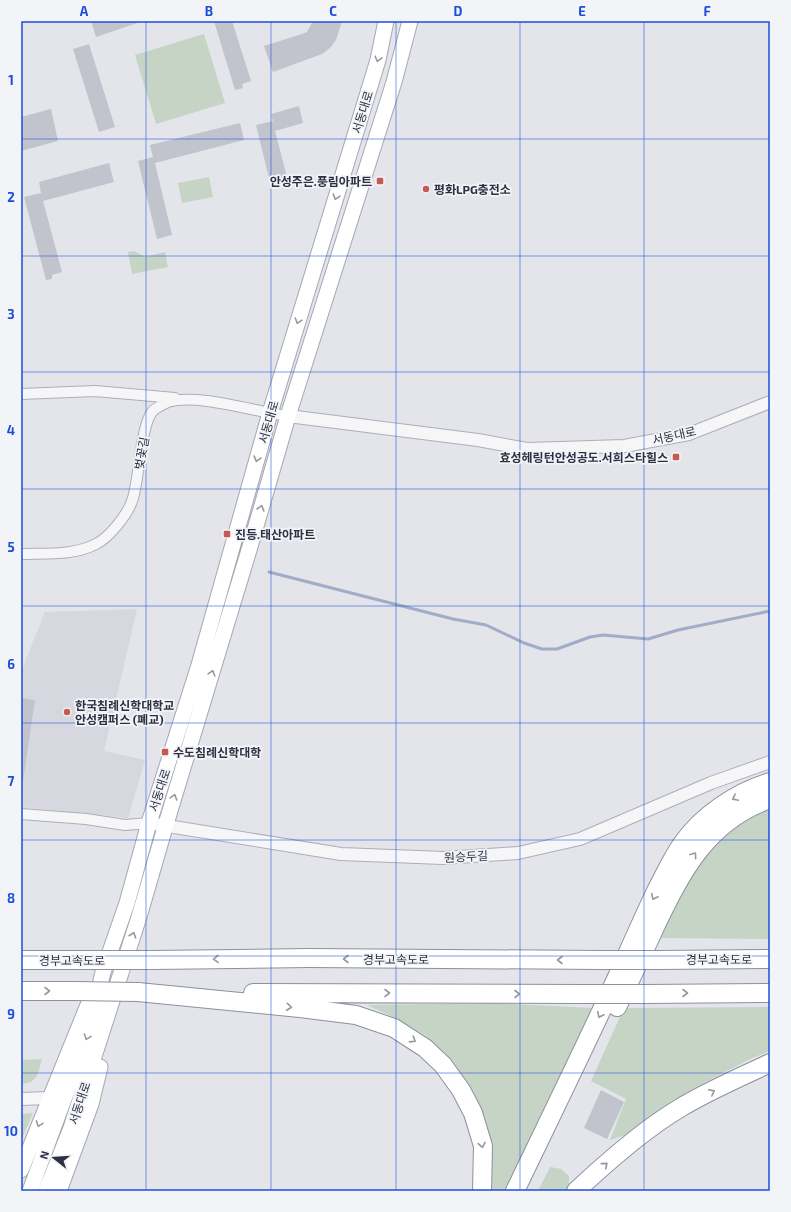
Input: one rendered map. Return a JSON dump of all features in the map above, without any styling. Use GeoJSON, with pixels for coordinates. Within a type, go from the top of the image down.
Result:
{"type":"FeatureCollection","features":[{"type":"Feature","properties":{"kind":"highway"},"geometry":{"type":"LineString","coordinates":[[515,1191],[670,862],[682,843],[702,822],[730,800],[770,782]]}},
{"type":"Feature","properties":{"kind":"highway"},"geometry":{"type":"LineString","coordinates":[[527,1191],[670,895],[686,866],[696,852],[719,829],[745,810],[770,798]]}},
{"type":"Feature","properties":{"kind":"highway"},"geometry":{"type":"LineString","coordinates":[[729,959],[770,954]]}},
{"type":"Feature","properties":{"kind":"highway","name":"경부고속도로"},"geometry":{"type":"LineString","coordinates":[[21,960],[317,958],[599,960],[770,959]]}},
{"type":"Feature","properties":{"kind":"highway"},"geometry":{"type":"LineString","coordinates":[[21,991],[584,994],[770,993]]}},
{"type":"Feature","properties":{"kind":"highway"},"geometry":{"type":"LineString","coordinates":[[138,992],[356,1015],[394,1028],[425,1048],[443,1065],[461,1090],[473,1113],[483,1146],[482,1191]]}},
{"type":"Feature","properties":{"kind":"highway"},"geometry":{"type":"LineString","coordinates":[[576,1191],[595,1173],[638,1138],[680,1108],[770,1063]]}},
{"type":"Feature","properties":{"kind":"main road","name":"서동대로"},"geometry":{"type":"LineString","coordinates":[[30,1191],[91,1026],[103,972],[127,903],[149,823],[199,665],[270,414],[378,60],[386,21]]}},
{"type":"Feature","properties":{"kind":"main road","name":"서동대로"},"geometry":{"type":"LineString","coordinates":[[46,1191],[71,1128],[139,917],[288,416],[394,82],[410,21]]}},
{"type":"Feature","properties":{"kind":"main road"},"geometry":{"type":"LineString","coordinates":[[21,1170],[89,1001],[103,972]]}},
{"type":"Feature","properties":{"kind":"main road"},"geometry":{"type":"LineString","coordinates":[[58,1191],[91,1104],[121,972]]}},
{"type":"Feature","properties":{"kind":"street"},"geometry":{"type":"LineString","coordinates":[[21,394],[95,391],[183,399]]}},
{"type":"Feature","properties":{"kind":"street","name":"벚꽃길"},"geometry":{"type":"LineString","coordinates":[[21,554],[72,553],[97,544],[118,526],[133,499],[146,426],[153,412],[166,403],[183,399],[211,402],[270,414],[288,416]]}},
{"type":"Feature","properties":{"kind":"street","name":"서동대로"},"geometry":{"type":"LineString","coordinates":[[288,416],[478,440],[527,449],[624,446],[689,434],[770,402]]}},
{"type":"Feature","properties":{"kind":"street","name":"원승두길"},"geometry":{"type":"LineString","coordinates":[[149,823],[166,824],[341,854],[443,858],[518,853],[580,839],[711,783],[770,762]]}},
{"type":"Feature","properties":{"kind":"street","name":"서동대로"},"geometry":{"type":"LineString","coordinates":[[21,814],[124,825],[149,823]]}},
{"type":"Feature","properties":{"kind":"street"},"geometry":{"type":"LineString","coordinates":[[21,1099],[49,1098]]}},
{"type":"Feature","properties":{"kind":"shaded area","name":"한국침례신학대학교 안성캠퍼스 (폐교)"},"geometry":{"type":"Polygon","coordinates":[[[137,609],[104,751],[145,760],[128,818],[21,807],[21,672],[45,612],[137,609]]]}},
{"type":"Feature","properties":{"kind":"green space"},"geometry":{"type":"Polygon","coordinates":[[[204,34],[225,103],[156,124],[135,55],[204,34]]]}},
{"type":"Feature","properties":{"kind":"green space"},"geometry":{"type":"Polygon","coordinates":[[[209,177],[213,197],[182,203],[178,183],[209,177]]]}},
{"type":"Feature","properties":{"kind":"green space"},"geometry":{"type":"Polygon","coordinates":[[[134,251],[145,257],[165,252],[168,267],[132,274],[128,252],[134,251]]]}},
{"type":"Feature","properties":{"kind":"green space"},"geometry":{"type":"Polygon","coordinates":[[[770,805],[770,939],[659,938],[697,860],[719,837],[770,805]]]}},
{"type":"Feature","properties":{"kind":"green space"},"geometry":{"type":"Polygon","coordinates":[[[493,1003],[593,1008],[507,1191],[491,1191],[492,1162],[489,1134],[472,1089],[454,1064],[425,1035],[397,1019],[367,1005],[493,1003]]]}},
{"type":"Feature","properties":{"kind":"green space"},"geometry":{"type":"Polygon","coordinates":[[[770,1007],[770,1051],[750,1059],[687,1092],[634,1132],[610,1140],[626,1099],[591,1081],[624,1008],[770,1007]]]}},
{"type":"Feature","properties":{"kind":"green space"},"geometry":{"type":"Polygon","coordinates":[[[42,1059],[38,1073],[34,1079],[31,1082],[21,1084],[21,1060],[42,1059]]]}},
{"type":"Feature","properties":{"kind":"green space"},"geometry":{"type":"Polygon","coordinates":[[[33,1113],[21,1141],[21,1114],[33,1113]]]}},
{"type":"Feature","properties":{"kind":"green space"},"geometry":{"type":"Polygon","coordinates":[[[550,1167],[561,1169],[569,1176],[569,1189],[567,1191],[538,1191],[550,1167]]]}},
{"type":"Feature","properties":{"kind":"building"},"geometry":{"type":"Polygon","coordinates":[[[91,21],[143,21],[96,37],[91,21]]]}},
{"type":"Feature","properties":{"kind":"building"},"geometry":{"type":"Polygon","coordinates":[[[214,21],[232,21],[251,81],[242,84],[243,88],[235,90],[214,21]]]}},
{"type":"Feature","properties":{"kind":"building"},"geometry":{"type":"Polygon","coordinates":[[[313,21],[342,21],[336,40],[330,48],[322,54],[273,72],[264,46],[307,32],[313,21]]]}},
{"type":"Feature","properties":{"kind":"building"},"geometry":{"type":"Polygon","coordinates":[[[89,44],[115,127],[99,132],[73,49],[89,44]]]}},
{"type":"Feature","properties":{"kind":"building"},"geometry":{"type":"Polygon","coordinates":[[[299,106],[303,123],[275,131],[287,177],[278,179],[279,184],[271,186],[256,125],[273,121],[271,114],[299,106]]]}},
{"type":"Feature","properties":{"kind":"building"},"geometry":{"type":"Polygon","coordinates":[[[51,109],[58,141],[21,151],[21,117],[51,109]]]}},
{"type":"Feature","properties":{"kind":"building"},"geometry":{"type":"Polygon","coordinates":[[[240,123],[244,140],[155,163],[172,235],[157,239],[138,161],[153,157],[150,145],[240,123]]]}},
{"type":"Feature","properties":{"kind":"building"},"geometry":{"type":"Polygon","coordinates":[[[109,163],[114,182],[43,201],[62,272],[52,275],[52,279],[46,280],[24,197],[41,193],[39,182],[109,163]]]}},
{"type":"Feature","properties":{"kind":"building"},"geometry":{"type":"Polygon","coordinates":[[[21,698],[35,700],[22,788],[21,788],[21,698]]]}},
{"type":"Feature","properties":{"kind":"building"},"geometry":{"type":"Polygon","coordinates":[[[601,1090],[624,1102],[607,1139],[584,1128],[601,1090]]]}},
{"type":"Feature","properties":{"kind":"waterway"},"geometry":{"type":"LineString","coordinates":[[269,572],[453,619],[486,625],[524,643],[542,649],[557,649],[590,637],[603,635],[648,639],[678,630],[770,611]]}},
{"type":"Feature","properties":{"kind":"place","name":"안성주은.풍림아파트"},"geometry":{"type":"Point","coordinates":[380,181]}},
{"type":"Feature","properties":{"kind":"place","name":"평화LPG충전소"},"geometry":{"type":"Point","coordinates":[426,189]}},
{"type":"Feature","properties":{"kind":"place","name":"효성헤링턴안성공도.서희스타힐스"},"geometry":{"type":"Point","coordinates":[676,457]}},
{"type":"Feature","properties":{"kind":"place","name":"진등.태산아파트"},"geometry":{"type":"Point","coordinates":[227,534]}},
{"type":"Feature","properties":{"kind":"place","name":"한국침례신학대학교 안성캠퍼스 (폐교)"},"geometry":{"type":"Point","coordinates":[67,712]}},
{"type":"Feature","properties":{"kind":"place","name":"수도침례신학대학"},"geometry":{"type":"Point","coordinates":[165,752]}}]}
